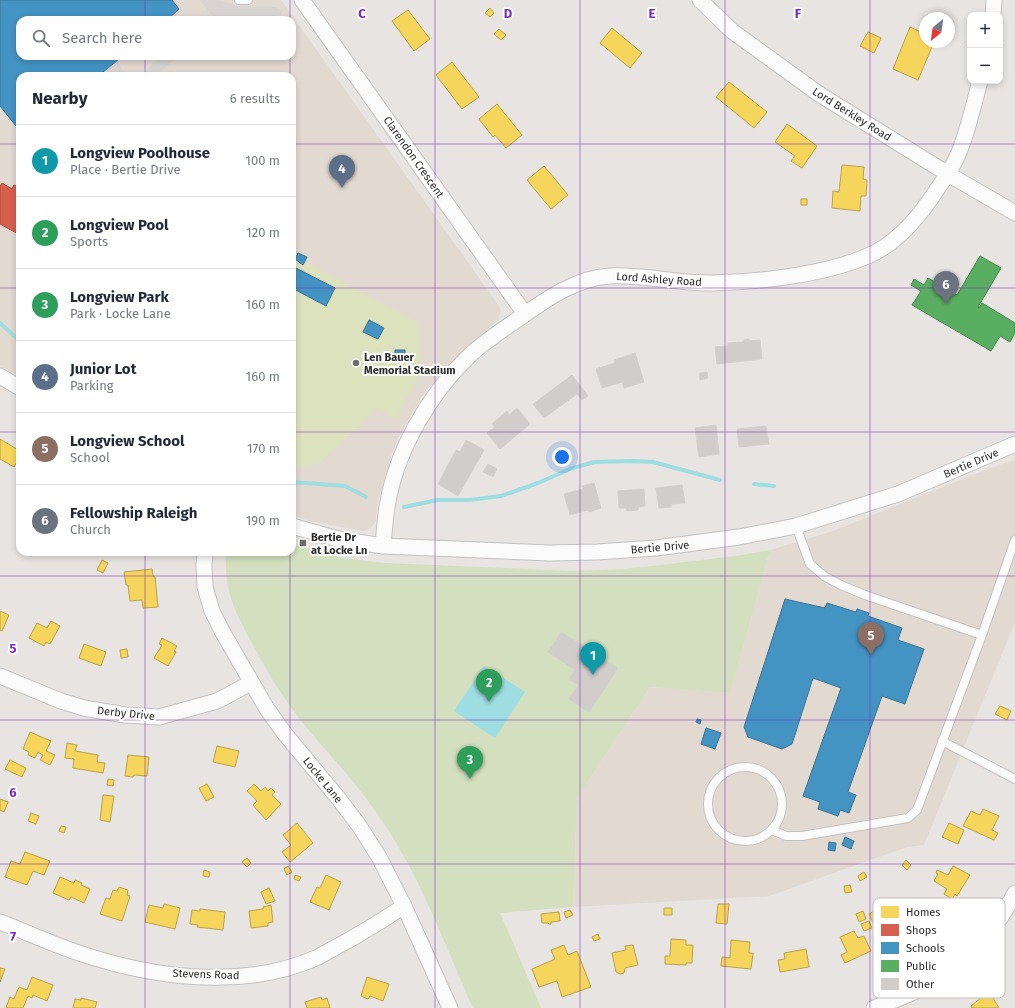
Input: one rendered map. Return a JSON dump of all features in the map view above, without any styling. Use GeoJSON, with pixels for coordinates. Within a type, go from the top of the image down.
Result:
{"type":"FeatureCollection","features":[{"type":"Feature","properties":{"kind":"street","name":"Clarendon Crescent"},"geometry":{"type":"LineString","coordinates":[[302,0],[525,314]]}},
{"type":"Feature","properties":{"kind":"street","name":"Lord Berkley Road"},"geometry":{"type":"LineString","coordinates":[[700,0],[732,31],[819,94],[948,174],[1015,213]]}},
{"type":"Feature","properties":{"kind":"street"},"geometry":{"type":"LineString","coordinates":[[993,12],[994,0]]}},
{"type":"Feature","properties":{"kind":"street","name":"Lord Ashley Road"},"geometry":{"type":"LineString","coordinates":[[383,546],[387,506],[401,457],[422,413],[448,377],[470,354],[558,292],[589,279],[609,276],[634,276],[666,280],[718,283],[780,278],[844,265],[877,251],[905,230],[929,202],[948,174],[961,147],[979,84]]}},
{"type":"Feature","properties":{"kind":"street"},"geometry":{"type":"LineString","coordinates":[[0,376],[16,386]]}},
{"type":"Feature","properties":{"kind":"street","name":"Bertie Drive"},"geometry":{"type":"LineString","coordinates":[[296,527],[338,539],[383,546],[549,553],[597,552],[656,548],[699,543],[796,526],[898,494],[1015,444]]}},
{"type":"Feature","properties":{"kind":"street","name":"Locke Lane"},"geometry":{"type":"LineString","coordinates":[[205,556],[205,587],[208,599],[222,631],[267,709],[285,734],[339,799],[360,827],[379,857],[404,906],[450,1008]]}},
{"type":"Feature","properties":{"kind":"street","name":"Derby Drive"},"geometry":{"type":"LineString","coordinates":[[0,676],[61,701],[84,708],[125,715],[159,717],[218,701],[251,683]]}},
{"type":"Feature","properties":{"kind":"street"},"geometry":{"type":"LineString","coordinates":[[1005,911],[1015,893]]}},
{"type":"Feature","properties":{"kind":"street","name":"Stevens Road"},"geometry":{"type":"LineString","coordinates":[[0,922],[79,953],[137,969],[190,976],[239,977],[289,968],[317,958],[368,930],[404,906]]}},
{"type":"Feature","properties":{"kind":"street"},"geometry":{"type":"LineString","coordinates":[[874,1008],[900,998]]}},
{"type":"Feature","properties":{"kind":"lane"},"geometry":{"type":"LineString","coordinates":[[239,0],[248,0]]}},
{"type":"Feature","properties":{"kind":"lane"},"geometry":{"type":"LineString","coordinates":[[796,526],[810,564],[824,576],[865,595],[982,635]]}},
{"type":"Feature","properties":{"kind":"lane"},"geometry":{"type":"LineString","coordinates":[[772,830],[786,836],[802,836],[908,818],[918,810],[1015,540]]}},
{"type":"Feature","properties":{"kind":"lane"},"geometry":{"type":"LineString","coordinates":[[942,741],[1015,779]]}},
{"type":"Feature","properties":{"kind":"lane"},"geometry":{"type":"LineString","coordinates":[[746,767],[758,769],[769,775],[777,784],[782,796],[783,808],[779,820],[772,830],[762,838],[750,841],[738,841],[727,836],[717,828],[711,818],[708,806],[709,794],[714,783],[723,774],[734,768],[746,767]]}},
{"type":"Feature","properties":{"kind":"shaded area"},"geometry":{"type":"Polygon","coordinates":[[[0,0],[281,0],[292,16],[16,16],[16,60],[296,60],[296,21],[499,306],[501,311],[498,320],[445,367],[422,396],[399,437],[392,454],[377,504],[376,521],[370,529],[363,531],[309,521],[296,516],[296,72],[16,72],[16,375],[0,366],[0,0]]]}},
{"type":"Feature","properties":{"kind":"shaded area"},"geometry":{"type":"Polygon","coordinates":[[[200,0],[220,0],[240,7],[275,7],[283,11],[279,16],[212,16],[200,0]]]}},
{"type":"Feature","properties":{"kind":"shaded area"},"geometry":{"type":"Polygon","coordinates":[[[155,60],[175,60],[159,72],[145,72],[155,60]]]}},
{"type":"Feature","properties":{"kind":"shaded area"},"geometry":{"type":"Polygon","coordinates":[[[117,61],[124,72],[103,72],[117,61]]]}},
{"type":"Feature","properties":{"kind":"shaded area"},"geometry":{"type":"Polygon","coordinates":[[[1015,460],[1015,622],[924,845],[907,847],[769,896],[573,907],[577,798],[650,687],[730,693],[770,550],[836,530],[990,468],[1015,460]]]}},
{"type":"Feature","properties":{"kind":"green space","name":"Len Bauer Memorial Stadium"},"geometry":{"type":"Polygon","coordinates":[[[296,257],[417,322],[420,349],[419,376],[396,419],[378,408],[320,463],[296,467],[296,257]]]}},
{"type":"Feature","properties":{"kind":"green space"},"geometry":{"type":"Polygon","coordinates":[[[296,545],[344,558],[384,563],[573,571],[625,569],[742,555],[770,550],[730,693],[650,687],[577,798],[573,907],[500,913],[541,1008],[473,1008],[425,897],[403,854],[360,790],[292,709],[258,655],[235,610],[229,589],[226,556],[296,556],[296,545]]]}},
{"type":"Feature","properties":{"kind":"water"},"geometry":{"type":"Polygon","coordinates":[[[484,666],[525,692],[495,738],[454,711],[484,666]]]}},
{"type":"Feature","properties":{"kind":"building: Homes"},"geometry":{"type":"Polygon","coordinates":[[[490,8],[494,13],[490,17],[485,13],[490,8]]]}},
{"type":"Feature","properties":{"kind":"building: Homes"},"geometry":{"type":"Polygon","coordinates":[[[408,10],[430,39],[414,51],[392,21],[408,10]]]}},
{"type":"Feature","properties":{"kind":"building: Homes"},"geometry":{"type":"Polygon","coordinates":[[[910,27],[919,31],[919,48],[931,48],[918,80],[893,69],[910,27]]]}},
{"type":"Feature","properties":{"kind":"building: Homes"},"geometry":{"type":"Polygon","coordinates":[[[612,28],[642,53],[630,68],[600,43],[612,28]]]}},
{"type":"Feature","properties":{"kind":"building: Homes"},"geometry":{"type":"Polygon","coordinates":[[[499,29],[506,35],[501,40],[494,34],[499,29]]]}},
{"type":"Feature","properties":{"kind":"building: Homes"},"geometry":{"type":"Polygon","coordinates":[[[868,32],[881,38],[874,53],[860,46],[868,32]]]}},
{"type":"Feature","properties":{"kind":"building: Homes"},"geometry":{"type":"Polygon","coordinates":[[[452,62],[479,97],[462,109],[436,75],[452,62]]]}},
{"type":"Feature","properties":{"kind":"building: Homes"},"geometry":{"type":"Polygon","coordinates":[[[729,82],[767,112],[754,128],[716,97],[729,82]]]}},
{"type":"Feature","properties":{"kind":"building: Homes"},"geometry":{"type":"Polygon","coordinates":[[[497,104],[522,135],[506,148],[495,135],[493,137],[479,119],[497,104]]]}},
{"type":"Feature","properties":{"kind":"building: Homes"},"geometry":{"type":"Polygon","coordinates":[[[787,124],[817,146],[802,168],[791,161],[795,156],[775,142],[787,124]]]}},
{"type":"Feature","properties":{"kind":"building: Homes"},"geometry":{"type":"Polygon","coordinates":[[[842,165],[864,167],[863,179],[867,180],[866,196],[861,196],[860,211],[832,208],[833,191],[839,192],[842,165]]]}},
{"type":"Feature","properties":{"kind":"building: Homes"},"geometry":{"type":"Polygon","coordinates":[[[544,166],[568,195],[551,209],[527,180],[544,166]]]}},
{"type":"Feature","properties":{"kind":"building: Homes"},"geometry":{"type":"Polygon","coordinates":[[[801,199],[807,199],[807,205],[801,205],[801,199]]]}},
{"type":"Feature","properties":{"kind":"building: Homes"},"geometry":{"type":"Polygon","coordinates":[[[0,439],[16,449],[16,463],[14,467],[0,459],[0,439]]]}},
{"type":"Feature","properties":{"kind":"building: Homes"},"geometry":{"type":"Polygon","coordinates":[[[102,560],[108,563],[103,573],[97,570],[102,560]]]}},
{"type":"Feature","properties":{"kind":"building: Homes"},"geometry":{"type":"Polygon","coordinates":[[[152,569],[153,576],[155,577],[158,607],[143,608],[142,600],[130,601],[128,585],[126,585],[124,572],[152,569]]]}},
{"type":"Feature","properties":{"kind":"building: Homes"},"geometry":{"type":"Polygon","coordinates":[[[0,611],[9,615],[2,631],[0,630],[0,611]]]}},
{"type":"Feature","properties":{"kind":"building: Homes"},"geometry":{"type":"Polygon","coordinates":[[[51,621],[60,626],[50,644],[46,642],[44,646],[29,638],[37,623],[47,628],[51,621]]]}},
{"type":"Feature","properties":{"kind":"building: Homes"},"geometry":{"type":"Polygon","coordinates":[[[162,638],[177,646],[174,651],[176,652],[168,666],[154,658],[162,645],[159,644],[162,638]]]}},
{"type":"Feature","properties":{"kind":"building: Homes"},"geometry":{"type":"Polygon","coordinates":[[[84,644],[106,652],[101,666],[79,658],[84,644]]]}},
{"type":"Feature","properties":{"kind":"building: Homes"},"geometry":{"type":"Polygon","coordinates":[[[127,649],[128,657],[121,658],[120,650],[127,649]]]}},
{"type":"Feature","properties":{"kind":"building: Homes"},"geometry":{"type":"Polygon","coordinates":[[[1000,706],[1011,711],[1007,720],[995,714],[1000,706]]]}},
{"type":"Feature","properties":{"kind":"building: Homes"},"geometry":{"type":"Polygon","coordinates":[[[30,732],[51,741],[46,751],[55,755],[50,765],[40,760],[43,755],[38,752],[35,758],[28,755],[29,752],[23,749],[30,732]]]}},
{"type":"Feature","properties":{"kind":"building: Homes"},"geometry":{"type":"Polygon","coordinates":[[[67,743],[77,745],[75,751],[98,755],[97,762],[105,763],[103,773],[73,768],[74,759],[65,758],[67,743]]]}},
{"type":"Feature","properties":{"kind":"building: Homes"},"geometry":{"type":"Polygon","coordinates":[[[217,746],[239,751],[235,767],[213,762],[217,746]]]}},
{"type":"Feature","properties":{"kind":"building: Homes"},"geometry":{"type":"Polygon","coordinates":[[[128,755],[149,757],[147,776],[125,776],[128,755]]]}},
{"type":"Feature","properties":{"kind":"building: Homes"},"geometry":{"type":"Polygon","coordinates":[[[10,760],[26,768],[22,777],[5,769],[10,760]]]}},
{"type":"Feature","properties":{"kind":"building: Homes"},"geometry":{"type":"Polygon","coordinates":[[[108,779],[114,780],[113,786],[107,785],[108,779]]]}},
{"type":"Feature","properties":{"kind":"building: Homes"},"geometry":{"type":"Polygon","coordinates":[[[207,784],[214,797],[206,801],[199,788],[207,784]]]}},
{"type":"Feature","properties":{"kind":"building: Homes"},"geometry":{"type":"Polygon","coordinates":[[[254,784],[261,791],[265,787],[268,791],[271,788],[275,792],[272,795],[281,804],[266,820],[253,805],[257,801],[247,791],[254,784]]]}},
{"type":"Feature","properties":{"kind":"building: Homes"},"geometry":{"type":"Polygon","coordinates":[[[103,795],[114,796],[110,822],[100,820],[103,795]]]}},
{"type":"Feature","properties":{"kind":"building: Homes"},"geometry":{"type":"Polygon","coordinates":[[[0,799],[8,802],[4,812],[0,810],[0,799]]]}},
{"type":"Feature","properties":{"kind":"building: Homes"},"geometry":{"type":"Polygon","coordinates":[[[983,809],[999,816],[992,830],[998,833],[994,840],[963,826],[971,811],[980,815],[983,809]]]}},
{"type":"Feature","properties":{"kind":"building: Homes"},"geometry":{"type":"Polygon","coordinates":[[[31,813],[39,816],[36,824],[28,821],[31,813]]]}},
{"type":"Feature","properties":{"kind":"building: Homes"},"geometry":{"type":"Polygon","coordinates":[[[297,823],[313,843],[290,862],[282,852],[291,845],[283,835],[297,823]]]}},
{"type":"Feature","properties":{"kind":"building: Homes"},"geometry":{"type":"Polygon","coordinates":[[[949,823],[964,830],[958,844],[942,837],[949,823]]]}},
{"type":"Feature","properties":{"kind":"building: Homes"},"geometry":{"type":"Polygon","coordinates":[[[61,826],[66,827],[64,833],[59,831],[61,826]]]}},
{"type":"Feature","properties":{"kind":"building: Homes"},"geometry":{"type":"Polygon","coordinates":[[[25,852],[50,861],[44,875],[33,871],[27,885],[5,877],[11,861],[20,864],[25,852]]]}},
{"type":"Feature","properties":{"kind":"building: Homes"},"geometry":{"type":"Polygon","coordinates":[[[247,858],[251,863],[247,867],[242,862],[247,858]]]}},
{"type":"Feature","properties":{"kind":"building: Homes"},"geometry":{"type":"Polygon","coordinates":[[[906,860],[911,865],[907,870],[902,865],[906,860]]]}},
{"type":"Feature","properties":{"kind":"building: Homes"},"geometry":{"type":"Polygon","coordinates":[[[288,866],[292,872],[287,875],[284,869],[288,866]]]}},
{"type":"Feature","properties":{"kind":"building: Homes"},"geometry":{"type":"Polygon","coordinates":[[[953,866],[970,875],[957,896],[955,894],[953,898],[944,894],[947,889],[934,881],[938,874],[936,873],[937,870],[948,875],[953,866]]]}},
{"type":"Feature","properties":{"kind":"building: Homes"},"geometry":{"type":"Polygon","coordinates":[[[204,870],[210,872],[209,877],[203,876],[204,870]]]}},
{"type":"Feature","properties":{"kind":"building: Homes"},"geometry":{"type":"Polygon","coordinates":[[[864,872],[867,877],[860,881],[858,876],[864,872]]]}},
{"type":"Feature","properties":{"kind":"building: Homes"},"geometry":{"type":"Polygon","coordinates":[[[295,875],[301,877],[299,881],[294,879],[295,875]]]}},
{"type":"Feature","properties":{"kind":"building: Homes"},"geometry":{"type":"Polygon","coordinates":[[[326,875],[341,882],[329,910],[310,902],[317,887],[320,888],[326,875]]]}},
{"type":"Feature","properties":{"kind":"building: Homes"},"geometry":{"type":"Polygon","coordinates":[[[60,877],[74,883],[75,880],[82,883],[81,885],[90,889],[84,903],[71,897],[69,900],[53,893],[60,877]]]}},
{"type":"Feature","properties":{"kind":"building: Homes"},"geometry":{"type":"Polygon","coordinates":[[[850,885],[852,892],[845,893],[844,886],[850,885]]]}},
{"type":"Feature","properties":{"kind":"building: Homes"},"geometry":{"type":"Polygon","coordinates":[[[119,887],[128,890],[127,895],[130,896],[122,921],[100,914],[106,898],[110,899],[113,890],[117,891],[119,887]]]}},
{"type":"Feature","properties":{"kind":"building: Homes"},"geometry":{"type":"Polygon","coordinates":[[[269,888],[275,901],[266,904],[261,892],[269,888]]]}},
{"type":"Feature","properties":{"kind":"building: Homes"},"geometry":{"type":"Polygon","coordinates":[[[164,904],[180,908],[175,929],[145,922],[149,905],[163,908],[164,904]]]}},
{"type":"Feature","properties":{"kind":"building: Homes"},"geometry":{"type":"Polygon","coordinates":[[[718,904],[729,904],[727,924],[716,923],[718,904]]]}},
{"type":"Feature","properties":{"kind":"building: Homes"},"geometry":{"type":"Polygon","coordinates":[[[271,905],[273,922],[268,923],[268,926],[251,928],[249,911],[263,909],[263,907],[271,905]]]}},
{"type":"Feature","properties":{"kind":"building: Homes"},"geometry":{"type":"Polygon","coordinates":[[[664,908],[672,908],[672,915],[664,915],[664,908]]]}},
{"type":"Feature","properties":{"kind":"building: Homes"},"geometry":{"type":"Polygon","coordinates":[[[200,909],[225,912],[223,930],[197,927],[198,925],[190,924],[192,910],[200,911],[200,909]]]}},
{"type":"Feature","properties":{"kind":"building: Homes"},"geometry":{"type":"Polygon","coordinates":[[[570,910],[573,915],[566,918],[564,912],[570,910]]]}},
{"type":"Feature","properties":{"kind":"building: Homes"},"geometry":{"type":"Polygon","coordinates":[[[863,911],[866,919],[859,922],[856,914],[863,911]]]}},
{"type":"Feature","properties":{"kind":"building: Homes"},"geometry":{"type":"Polygon","coordinates":[[[559,912],[560,921],[551,922],[551,924],[542,923],[541,914],[559,912]]]}},
{"type":"Feature","properties":{"kind":"building: Homes"},"geometry":{"type":"Polygon","coordinates":[[[873,912],[873,922],[869,914],[873,912]]]}},
{"type":"Feature","properties":{"kind":"building: Homes"},"geometry":{"type":"Polygon","coordinates":[[[869,921],[872,928],[864,931],[861,924],[869,921]]]}},
{"type":"Feature","properties":{"kind":"building: Homes"},"geometry":{"type":"Polygon","coordinates":[[[854,931],[858,938],[864,936],[871,951],[845,963],[841,955],[847,952],[840,937],[854,931]]]}},
{"type":"Feature","properties":{"kind":"building: Homes"},"geometry":{"type":"Polygon","coordinates":[[[598,934],[600,939],[594,941],[592,937],[598,934]]]}},
{"type":"Feature","properties":{"kind":"building: Homes"},"geometry":{"type":"Polygon","coordinates":[[[671,939],[686,940],[686,945],[693,945],[692,963],[686,963],[686,965],[665,964],[665,956],[670,956],[671,939]]]}},
{"type":"Feature","properties":{"kind":"building: Homes"},"geometry":{"type":"Polygon","coordinates":[[[731,940],[750,942],[749,953],[753,953],[751,969],[721,966],[722,957],[730,958],[731,940]]]}},
{"type":"Feature","properties":{"kind":"building: Homes"},"geometry":{"type":"Polygon","coordinates":[[[564,945],[568,955],[577,951],[591,987],[562,997],[557,981],[539,987],[532,969],[555,959],[551,950],[564,945]]]}},
{"type":"Feature","properties":{"kind":"building: Homes"},"geometry":{"type":"Polygon","coordinates":[[[633,945],[638,965],[625,968],[624,973],[620,974],[616,972],[612,953],[626,950],[625,946],[633,945]]]}},
{"type":"Feature","properties":{"kind":"building: Homes"},"geometry":{"type":"Polygon","coordinates":[[[806,949],[809,967],[780,972],[778,960],[785,959],[784,953],[806,949]]]}},
{"type":"Feature","properties":{"kind":"building: Homes"},"geometry":{"type":"Polygon","coordinates":[[[0,968],[5,969],[0,982],[0,968]]]}},
{"type":"Feature","properties":{"kind":"building: Homes"},"geometry":{"type":"Polygon","coordinates":[[[32,977],[53,985],[47,1001],[33,995],[32,998],[28,996],[23,1008],[6,1008],[10,997],[14,999],[19,987],[27,990],[32,977]]]}},
{"type":"Feature","properties":{"kind":"building: Homes"},"geometry":{"type":"Polygon","coordinates":[[[367,977],[389,984],[383,1001],[370,996],[368,999],[361,996],[367,977]]]}},
{"type":"Feature","properties":{"kind":"building: Homes"},"geometry":{"type":"Polygon","coordinates":[[[321,997],[322,1000],[327,998],[330,1008],[307,1008],[305,1002],[321,997]]]}},
{"type":"Feature","properties":{"kind":"building: Homes"},"geometry":{"type":"Polygon","coordinates":[[[81,998],[97,1002],[95,1008],[73,1008],[75,999],[81,1000],[81,998]]]}},
{"type":"Feature","properties":{"kind":"building: Homes"},"geometry":{"type":"Polygon","coordinates":[[[981,998],[993,998],[999,1008],[972,1008],[971,1006],[981,998]]]}},
{"type":"Feature","properties":{"kind":"building: Shops"},"geometry":{"type":"Polygon","coordinates":[[[2,183],[12,189],[14,185],[16,186],[16,233],[0,224],[0,186],[2,183]]]}},
{"type":"Feature","properties":{"kind":"building: Schools"},"geometry":{"type":"Polygon","coordinates":[[[0,0],[172,0],[179,9],[171,16],[16,16],[16,60],[118,60],[103,72],[16,72],[16,126],[0,106],[0,0]]]}},
{"type":"Feature","properties":{"kind":"building: Schools"},"geometry":{"type":"Polygon","coordinates":[[[298,253],[307,257],[303,265],[296,260],[298,253]]]}},
{"type":"Feature","properties":{"kind":"building: Schools"},"geometry":{"type":"Polygon","coordinates":[[[296,268],[335,288],[326,306],[296,290],[296,268]]]}},
{"type":"Feature","properties":{"kind":"building: Schools"},"geometry":{"type":"Polygon","coordinates":[[[369,320],[384,328],[378,339],[363,332],[369,320]]]}},
{"type":"Feature","properties":{"kind":"building: Schools"},"geometry":{"type":"Polygon","coordinates":[[[395,350],[405,350],[405,357],[395,357],[395,350]]]}},
{"type":"Feature","properties":{"kind":"building: Schools"},"geometry":{"type":"Polygon","coordinates":[[[785,599],[825,608],[827,603],[856,612],[857,609],[869,613],[868,616],[902,628],[898,640],[924,649],[905,704],[882,696],[848,792],[856,795],[849,813],[840,810],[838,816],[818,809],[820,802],[803,796],[841,688],[813,678],[792,744],[782,749],[748,737],[744,727],[785,599]]]}},
{"type":"Feature","properties":{"kind":"building: Schools"},"geometry":{"type":"Polygon","coordinates":[[[697,719],[701,720],[700,724],[696,722],[697,719]]]}},
{"type":"Feature","properties":{"kind":"building: Schools"},"geometry":{"type":"Polygon","coordinates":[[[706,728],[721,733],[715,749],[701,744],[706,728]]]}},
{"type":"Feature","properties":{"kind":"building: Schools"},"geometry":{"type":"Polygon","coordinates":[[[845,837],[854,841],[851,849],[842,845],[845,837]]]}},
{"type":"Feature","properties":{"kind":"building: Schools"},"geometry":{"type":"Polygon","coordinates":[[[829,842],[836,843],[835,851],[828,850],[829,842]]]}},
{"type":"Feature","properties":{"kind":"building: Public"},"geometry":{"type":"Polygon","coordinates":[[[980,256],[1001,268],[978,307],[979,308],[982,303],[1015,323],[1015,333],[1010,342],[1000,336],[991,351],[912,305],[921,291],[911,285],[914,279],[924,285],[928,278],[957,295],[980,256]]]}},
{"type":"Feature","properties":{"kind":"building: Other"},"geometry":{"type":"Polygon","coordinates":[[[749,339],[749,341],[760,340],[762,359],[717,364],[715,347],[728,346],[728,343],[744,342],[744,340],[749,339]]]}},
{"type":"Feature","properties":{"kind":"building: Other"},"geometry":{"type":"Polygon","coordinates":[[[635,353],[644,382],[624,388],[622,382],[602,388],[596,369],[615,363],[614,360],[635,353]]]}},
{"type":"Feature","properties":{"kind":"building: Other"},"geometry":{"type":"Polygon","coordinates":[[[707,372],[708,378],[700,380],[699,373],[707,372]]]}},
{"type":"Feature","properties":{"kind":"building: Other"},"geometry":{"type":"Polygon","coordinates":[[[572,375],[588,396],[582,400],[577,394],[544,418],[533,404],[572,375]]]}},
{"type":"Feature","properties":{"kind":"building: Other"},"geometry":{"type":"Polygon","coordinates":[[[517,408],[530,424],[500,449],[487,433],[495,427],[492,424],[507,411],[509,415],[517,408]]]}},
{"type":"Feature","properties":{"kind":"building: Other"},"geometry":{"type":"Polygon","coordinates":[[[716,425],[719,454],[699,457],[695,428],[716,425]]]}},
{"type":"Feature","properties":{"kind":"building: Other"},"geometry":{"type":"Polygon","coordinates":[[[766,426],[769,444],[739,447],[737,429],[766,426]]]}},
{"type":"Feature","properties":{"kind":"building: Other"},"geometry":{"type":"Polygon","coordinates":[[[466,440],[484,450],[458,496],[438,484],[456,450],[460,452],[466,440]]]}},
{"type":"Feature","properties":{"kind":"building: Other"},"geometry":{"type":"Polygon","coordinates":[[[488,464],[497,469],[493,477],[483,472],[488,464]]]}},
{"type":"Feature","properties":{"kind":"building: Other"},"geometry":{"type":"Polygon","coordinates":[[[594,483],[601,508],[589,512],[588,510],[570,515],[564,494],[583,489],[582,486],[594,483]]]}},
{"type":"Feature","properties":{"kind":"building: Other"},"geometry":{"type":"Polygon","coordinates":[[[682,485],[685,503],[671,504],[672,507],[659,508],[656,488],[682,485]]]}},
{"type":"Feature","properties":{"kind":"building: Other"},"geometry":{"type":"Polygon","coordinates":[[[644,489],[645,506],[638,507],[638,510],[627,511],[626,508],[619,508],[618,491],[644,489]]]}},
{"type":"Feature","properties":{"kind":"building: Other"},"geometry":{"type":"Polygon","coordinates":[[[561,632],[618,668],[589,712],[569,699],[578,685],[569,679],[575,670],[548,652],[561,632]]]}},
{"type":"Feature","properties":{"kind":"waterway"},"geometry":{"type":"LineString","coordinates":[[0,323],[16,337]]}},
{"type":"Feature","properties":{"kind":"waterway"},"geometry":{"type":"LineString","coordinates":[[404,507],[438,500],[470,500],[501,496],[538,483],[570,469],[594,462],[653,462],[720,480]]}},
{"type":"Feature","properties":{"kind":"waterway"},"geometry":{"type":"LineString","coordinates":[[296,482],[345,486],[366,497]]}},
{"type":"Feature","properties":{"kind":"waterway"},"geometry":{"type":"LineString","coordinates":[[754,484],[774,486]]}},
{"type":"Feature","properties":{"kind":"place","name":"Junior Lot"},"geometry":{"type":"Point","coordinates":[342,188]}},
{"type":"Feature","properties":{"kind":"place","name":"Fellowship Raleigh"},"geometry":{"type":"Point","coordinates":[946,304]}},
{"type":"Feature","properties":{"kind":"place","name":"Len Bauer Memorial Stadium"},"geometry":{"type":"Point","coordinates":[356,363]}},
{"type":"Feature","properties":{"kind":"place","name":"Bertie Dr at Locke Ln"},"geometry":{"type":"Point","coordinates":[303,543]}},
{"type":"Feature","properties":{"kind":"place","name":"Longview School"},"geometry":{"type":"Point","coordinates":[871,655]}},
{"type":"Feature","properties":{"kind":"place","name":"Longview Poolhouse"},"geometry":{"type":"Point","coordinates":[593,675]}},
{"type":"Feature","properties":{"kind":"place","name":"Longview Pool"},"geometry":{"type":"Point","coordinates":[489,702]}},
{"type":"Feature","properties":{"kind":"place","name":"Longview Park"},"geometry":{"type":"Point","coordinates":[470,779]}}]}
